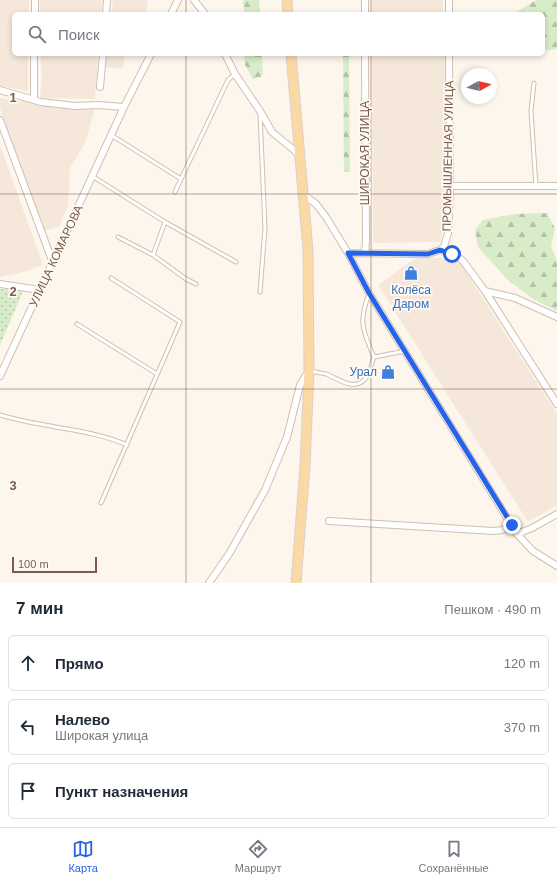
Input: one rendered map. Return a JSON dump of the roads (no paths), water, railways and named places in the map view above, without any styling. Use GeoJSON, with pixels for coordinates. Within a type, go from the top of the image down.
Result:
{"type":"FeatureCollection","features":[{"type":"Feature","properties":{"kind":"main road"},"geometry":{"type":"LineString","coordinates":[[287,0],[288,12]]}},
{"type":"Feature","properties":{"kind":"main road"},"geometry":{"type":"LineString","coordinates":[[291,56],[308,250],[309,371],[305,466],[296,583]]}},
{"type":"Feature","properties":{"kind":"street"},"geometry":{"type":"LineString","coordinates":[[34,12],[35,0]]}},
{"type":"Feature","properties":{"kind":"street"},"geometry":{"type":"LineString","coordinates":[[106,12],[107,0]]}},
{"type":"Feature","properties":{"kind":"street"},"geometry":{"type":"LineString","coordinates":[[172,12],[178,0]]}},
{"type":"Feature","properties":{"kind":"street"},"geometry":{"type":"LineString","coordinates":[[194,0],[203,12]]}},
{"type":"Feature","properties":{"kind":"street"},"geometry":{"type":"LineString","coordinates":[[365,0],[365,12]]}},
{"type":"Feature","properties":{"kind":"street"},"geometry":{"type":"LineString","coordinates":[[448,12],[449,0]]}},
{"type":"Feature","properties":{"kind":"street"},"geometry":{"type":"LineString","coordinates":[[34,56],[34,99]]}},
{"type":"Feature","properties":{"kind":"street"},"geometry":{"type":"LineString","coordinates":[[100,87],[103,56]]}},
{"type":"Feature","properties":{"kind":"street","name":"УЛИЦА КОМАРОВА"},"geometry":{"type":"LineString","coordinates":[[0,376],[124,107],[150,56]]}},
{"type":"Feature","properties":{"kind":"street"},"geometry":{"type":"LineString","coordinates":[[226,56],[235,74],[260,110],[272,132],[300,155]]}},
{"type":"Feature","properties":{"kind":"street","name":"ШИРОКАЯ УЛИЦА"},"geometry":{"type":"LineString","coordinates":[[364,253],[366,240],[365,56]]}},
{"type":"Feature","properties":{"kind":"street","name":"ПРОМЫШЛЕННАЯ УЛИЦА"},"geometry":{"type":"LineString","coordinates":[[440,250],[444,247],[448,233],[450,186],[449,56]]}},
{"type":"Feature","properties":{"kind":"street"},"geometry":{"type":"LineString","coordinates":[[0,90],[41,102],[75,106],[98,105],[124,107]]}},
{"type":"Feature","properties":{"kind":"street"},"geometry":{"type":"LineString","coordinates":[[0,120],[52,263]]}},
{"type":"Feature","properties":{"kind":"street"},"geometry":{"type":"LineString","coordinates":[[450,186],[557,186]]}},
{"type":"Feature","properties":{"kind":"street"},"geometry":{"type":"LineString","coordinates":[[304,194],[316,204],[326,217],[348,253],[369,293],[517,534],[533,551],[557,566]]}},
{"type":"Feature","properties":{"kind":"street"},"geometry":{"type":"LineString","coordinates":[[348,253],[428,254],[440,250],[457,256],[463,261],[485,291],[557,404]]}},
{"type":"Feature","properties":{"kind":"street"},"geometry":{"type":"LineString","coordinates":[[0,284],[40,290]]}},
{"type":"Feature","properties":{"kind":"street"},"geometry":{"type":"LineString","coordinates":[[485,291],[515,298],[557,317]]}},
{"type":"Feature","properties":{"kind":"street"},"geometry":{"type":"LineString","coordinates":[[209,583],[229,554],[265,490],[287,437],[300,385],[309,371]]}},
{"type":"Feature","properties":{"kind":"street"},"geometry":{"type":"LineString","coordinates":[[517,534],[532,528],[557,514]]}},
{"type":"Feature","properties":{"kind":"street"},"geometry":{"type":"LineString","coordinates":[[329,520],[494,531],[502,530],[512,525]]}},
{"type":"Feature","properties":{"kind":"lane"},"geometry":{"type":"LineString","coordinates":[[175,192],[228,80],[235,74]]}},
{"type":"Feature","properties":{"kind":"lane"},"geometry":{"type":"LineString","coordinates":[[534,83],[531,111],[536,186]]}},
{"type":"Feature","properties":{"kind":"lane"},"geometry":{"type":"LineString","coordinates":[[260,110],[265,228],[260,292]]}},
{"type":"Feature","properties":{"kind":"lane"},"geometry":{"type":"LineString","coordinates":[[111,135],[182,179]]}},
{"type":"Feature","properties":{"kind":"lane"},"geometry":{"type":"LineString","coordinates":[[92,176],[165,222],[236,262]]}},
{"type":"Feature","properties":{"kind":"lane"},"geometry":{"type":"LineString","coordinates":[[153,255],[165,222]]}},
{"type":"Feature","properties":{"kind":"lane"},"geometry":{"type":"LineString","coordinates":[[118,237],[153,255],[186,279],[196,284]]}},
{"type":"Feature","properties":{"kind":"lane"},"geometry":{"type":"LineString","coordinates":[[101,503],[180,322],[111,278]]}},
{"type":"Feature","properties":{"kind":"lane"},"geometry":{"type":"LineString","coordinates":[[309,371],[326,374],[345,383],[358,384],[364,381],[374,357],[363,331],[362,323],[369,293]]}},
{"type":"Feature","properties":{"kind":"lane"},"geometry":{"type":"LineString","coordinates":[[77,324],[157,374]]}},
{"type":"Feature","properties":{"kind":"lane"},"geometry":{"type":"LineString","coordinates":[[374,357],[405,351]]}},
{"type":"Feature","properties":{"kind":"lane"},"geometry":{"type":"LineString","coordinates":[[0,415],[17,420],[112,438],[127,445]]}},
{"type":"Feature","properties":{"kind":"place","name":"Колёса Даром"},"geometry":{"type":"Point","coordinates":[411,273]}},
{"type":"Feature","properties":{"kind":"place","name":"Урал"},"geometry":{"type":"Point","coordinates":[388,372]}}]}
